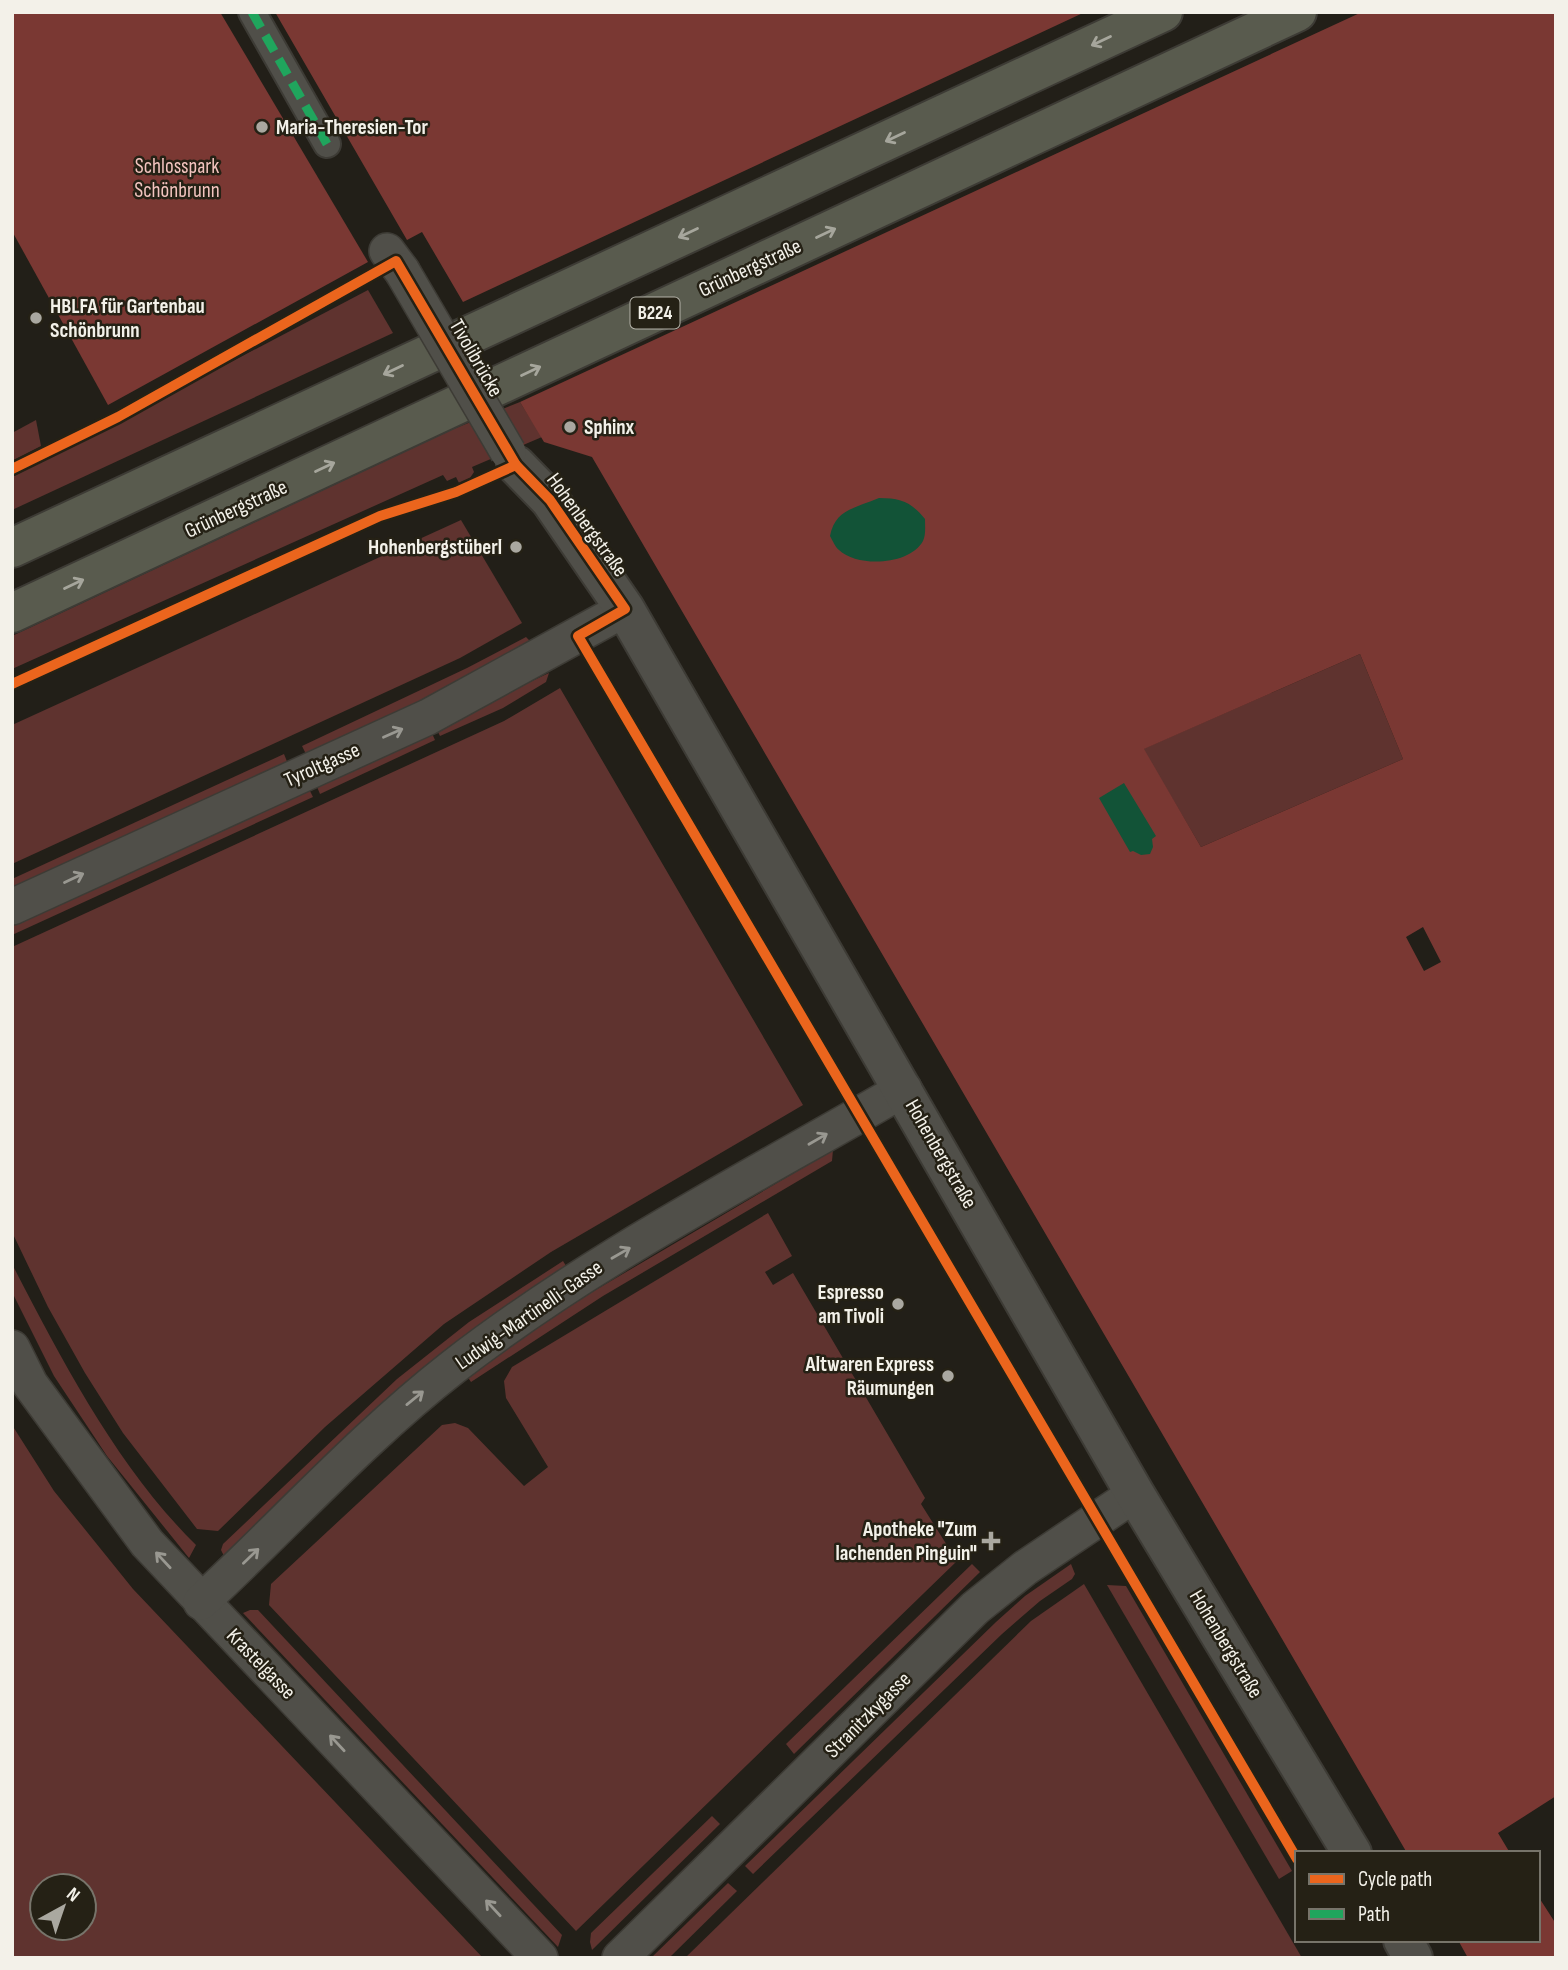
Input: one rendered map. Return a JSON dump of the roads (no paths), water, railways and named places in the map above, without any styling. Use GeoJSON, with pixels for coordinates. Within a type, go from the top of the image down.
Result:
{"type":"FeatureCollection","features":[{"type":"Feature","properties":{"kind":"main road"},"geometry":{"type":"LineString","coordinates":[[12,548],[1163,12]]}},
{"type":"Feature","properties":{"kind":"main road","name":"Grünbergstraße"},"geometry":{"type":"LineString","coordinates":[[12,613],[1297,12]]}},
{"type":"Feature","properties":{"kind":"street"},"geometry":{"type":"LineString","coordinates":[[252,12],[327,144]]}},
{"type":"Feature","properties":{"kind":"street","name":"Tivolibrücke"},"geometry":{"type":"LineString","coordinates":[[395,261],[512,458]]}},
{"type":"Feature","properties":{"kind":"street","name":"Hohenbergstraße"},"geometry":{"type":"LineString","coordinates":[[512,458],[550,500],[625,609],[1135,1494],[1351,1851]]}},
{"type":"Feature","properties":{"kind":"street","name":"Tyroltgasse"},"geometry":{"type":"LineString","coordinates":[[12,907],[428,717],[625,609]]}},
{"type":"Feature","properties":{"kind":"street","name":"Ludwig-Martinelli-Gasse"},"geometry":{"type":"LineString","coordinates":[[201,1602],[396,1414],[454,1366],[575,1279],[904,1090]]}},
{"type":"Feature","properties":{"kind":"street","name":"Krastelgasse"},"geometry":{"type":"LineString","coordinates":[[12,1348],[30,1384],[147,1543],[540,1958]]}},
{"type":"Feature","properties":{"kind":"street","name":"Stranitzkygasse"},"geometry":{"type":"LineString","coordinates":[[620,1958],[975,1608],[1025,1568],[1135,1494]]}},
{"type":"Feature","properties":{"kind":"street"},"geometry":{"type":"LineString","coordinates":[[1405,1942],[1413,1958]]}},
{"type":"Feature","properties":{"kind":"place","name":"Maria-Theresien-Tor"},"geometry":{"type":"Point","coordinates":[262,127]}},
{"type":"Feature","properties":{"kind":"place","name":"HBLFA für Gartenbau Schönbrunn"},"geometry":{"type":"Point","coordinates":[36,318]}},
{"type":"Feature","properties":{"kind":"place","name":"Sphinx"},"geometry":{"type":"Point","coordinates":[570,427]}},
{"type":"Feature","properties":{"kind":"place","name":"Hohenbergstüberl"},"geometry":{"type":"Point","coordinates":[516,547]}},
{"type":"Feature","properties":{"kind":"place","name":"Espresso am Tivoli"},"geometry":{"type":"Point","coordinates":[898,1304]}},
{"type":"Feature","properties":{"kind":"place","name":"Altwaren Express Räumungen"},"geometry":{"type":"Point","coordinates":[948,1376]}},
{"type":"Feature","properties":{"kind":"place","name":"Apotheke \"Zum lachenden Pinguin\""},"geometry":{"type":"Point","coordinates":[991,1541]}},
{"type":"Feature","properties":{"kind":"park label","name":"Schlosspark Schönbrunn"},"geometry":{"type":"Point","coordinates":[177,178]}}]}
